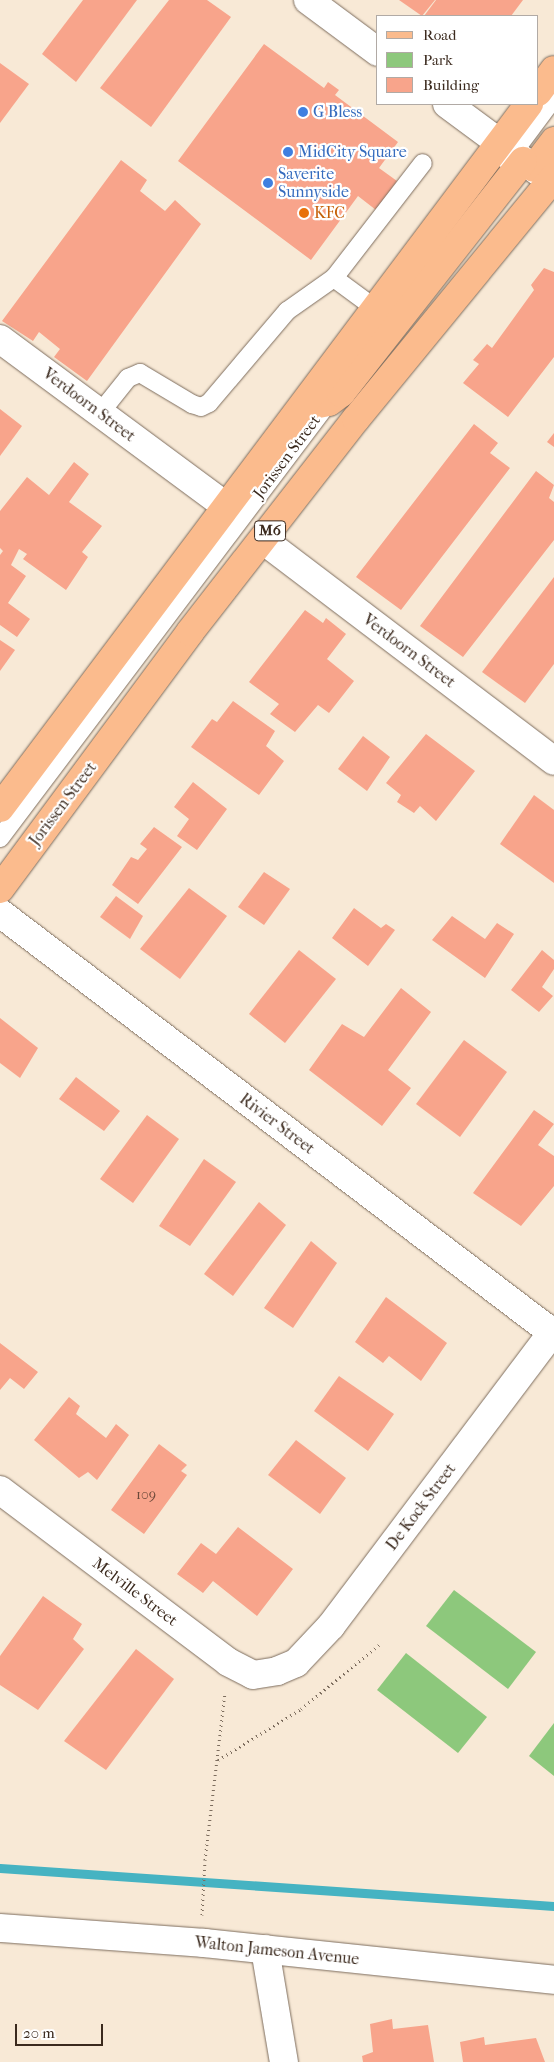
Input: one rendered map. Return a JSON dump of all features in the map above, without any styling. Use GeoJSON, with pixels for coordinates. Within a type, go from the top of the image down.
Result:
{"type":"FeatureCollection","features":[{"type":"Feature","properties":{"kind":"main road"},"geometry":{"type":"LineString","coordinates":[[539,91],[554,70]]}},
{"type":"Feature","properties":{"kind":"main road","name":"Jorissen Street"},"geometry":{"type":"LineString","coordinates":[[0,889],[190,632],[356,419],[536,167],[529,105]]}},
{"type":"Feature","properties":{"kind":"main road"},"geometry":{"type":"LineString","coordinates":[[303,407],[329,402],[342,393],[536,167],[554,141]]}},
{"type":"Feature","properties":{"kind":"main road","name":"Jorissen Street"},"geometry":{"type":"LineString","coordinates":[[0,808],[376,309],[536,167]]}},
{"type":"Feature","properties":{"kind":"street"},"geometry":{"type":"LineString","coordinates":[[308,0],[376,51]]}},
{"type":"Feature","properties":{"kind":"street"},"geometry":{"type":"LineString","coordinates":[[448,105],[536,167]]}},
{"type":"Feature","properties":{"kind":"street","name":"Verdoorn Street"},"geometry":{"type":"LineString","coordinates":[[0,339],[227,507]]}},
{"type":"Feature","properties":{"kind":"street","name":"Verdoorn Street"},"geometry":{"type":"LineString","coordinates":[[263,540],[554,761]]}},
{"type":"Feature","properties":{"kind":"street","name":"Rivier Street"},"geometry":{"type":"LineString","coordinates":[[0,913],[553,1332]]}},
{"type":"Feature","properties":{"kind":"street","name":"De Kock Street"},"geometry":{"type":"LineString","coordinates":[[277,1671],[296,1662],[331,1626],[553,1332]]}},
{"type":"Feature","properties":{"kind":"street","name":"Melville Street"},"geometry":{"type":"LineString","coordinates":[[0,1490],[228,1662],[253,1675],[277,1671]]}},
{"type":"Feature","properties":{"kind":"street","name":"Walton Jameson Avenue"},"geometry":{"type":"LineString","coordinates":[[0,1928],[265,1949],[554,1980]]}},
{"type":"Feature","properties":{"kind":"street"},"geometry":{"type":"LineString","coordinates":[[265,1949],[284,2062]]}},
{"type":"Feature","properties":{"kind":"lane","name":"Jorissen Street"},"geometry":{"type":"LineString","coordinates":[[0,868],[258,526],[536,167],[554,98]]}},
{"type":"Feature","properties":{"kind":"lane"},"geometry":{"type":"LineString","coordinates":[[100,413],[128,378],[140,373],[201,407],[209,403],[287,311],[334,278],[423,163]]}},
{"type":"Feature","properties":{"kind":"lane"},"geometry":{"type":"LineString","coordinates":[[334,278],[376,309]]}},
{"type":"Feature","properties":{"kind":"lane","name":"Jorissen Street"},"geometry":{"type":"LineString","coordinates":[[0,838],[329,402]]}},
{"type":"Feature","properties":{"kind":"path"},"geometry":{"type":"LineString","coordinates":[[218,1760],[301,1709],[381,1643]]}},
{"type":"Feature","properties":{"kind":"path"},"geometry":{"type":"LineString","coordinates":[[202,1906],[204,1860],[218,1760],[228,1662]]}},
{"type":"Feature","properties":{"kind":"green space"},"geometry":{"type":"Polygon","coordinates":[[[454,1590],[536,1652],[508,1689],[426,1626],[454,1590]]]}},
{"type":"Feature","properties":{"kind":"green space"},"geometry":{"type":"Polygon","coordinates":[[[406,1653],[487,1717],[458,1753],[377,1690],[406,1653]]]}},
{"type":"Feature","properties":{"kind":"green space"},"geometry":{"type":"Polygon","coordinates":[[[554,1723],[554,1776],[529,1756],[554,1723]]]}},
{"type":"Feature","properties":{"kind":"building"},"geometry":{"type":"Polygon","coordinates":[[[83,0],[137,0],[76,82],[42,54],[83,0]]]}},
{"type":"Feature","properties":{"kind":"building"},"geometry":{"type":"Polygon","coordinates":[[[169,0],[207,0],[231,17],[151,127],[100,88],[169,0]]]}},
{"type":"Feature","properties":{"kind":"building"},"geometry":{"type":"Polygon","coordinates":[[[399,0],[435,0],[423,15],[399,0]]]}},
{"type":"Feature","properties":{"kind":"building"},"geometry":{"type":"Polygon","coordinates":[[[436,0],[523,0],[512,15],[425,15],[436,0]]]}},
{"type":"Feature","properties":{"kind":"building","name":"MidCity Square"},"geometry":{"type":"Polygon","coordinates":[[[264,44],[324,88],[328,82],[339,90],[335,95],[398,142],[379,168],[397,181],[376,210],[358,196],[311,260],[178,161],[264,44]]]}},
{"type":"Feature","properties":{"kind":"building"},"geometry":{"type":"Polygon","coordinates":[[[0,63],[29,84],[0,123],[0,63]]]}},
{"type":"Feature","properties":{"kind":"building"},"geometry":{"type":"Polygon","coordinates":[[[121,160],[147,180],[140,191],[165,211],[175,200],[201,224],[87,381],[54,357],[60,349],[39,332],[33,341],[2,321],[121,160]]]}},
{"type":"Feature","properties":{"kind":"building"},"geometry":{"type":"Polygon","coordinates":[[[544,268],[554,272],[554,357],[508,417],[463,383],[479,364],[473,360],[487,344],[492,348],[534,290],[531,285],[544,268]]]}},
{"type":"Feature","properties":{"kind":"building"},"geometry":{"type":"Polygon","coordinates":[[[0,409],[22,426],[0,456],[0,409]]]}},
{"type":"Feature","properties":{"kind":"building"},"geometry":{"type":"Polygon","coordinates":[[[474,424],[498,443],[490,453],[510,468],[401,610],[356,577],[474,424]]]}},
{"type":"Feature","properties":{"kind":"building"},"geometry":{"type":"Polygon","coordinates":[[[554,433],[554,447],[547,442],[554,433]]]}},
{"type":"Feature","properties":{"kind":"building"},"geometry":{"type":"Polygon","coordinates":[[[74,462],[89,474],[69,502],[102,526],[82,552],[88,557],[66,590],[23,559],[27,554],[19,549],[11,565],[26,576],[8,603],[30,619],[17,637],[0,625],[0,555],[3,551],[0,548],[0,511],[27,477],[49,495],[74,462]]]}},
{"type":"Feature","properties":{"kind":"building"},"geometry":{"type":"Polygon","coordinates":[[[536,471],[554,485],[549,498],[554,502],[554,540],[463,657],[420,626],[536,471]]]}},
{"type":"Feature","properties":{"kind":"building"},"geometry":{"type":"Polygon","coordinates":[[[554,577],[554,664],[525,703],[482,672],[554,577]]]}},
{"type":"Feature","properties":{"kind":"building"},"geometry":{"type":"Polygon","coordinates":[[[305,610],[323,623],[326,618],[346,634],[327,659],[354,681],[329,713],[318,705],[295,732],[270,714],[279,704],[249,682],[305,610]]]}},
{"type":"Feature","properties":{"kind":"building"},"geometry":{"type":"Polygon","coordinates":[[[0,640],[15,650],[0,671],[0,640]]]}},
{"type":"Feature","properties":{"kind":"building"},"geometry":{"type":"Polygon","coordinates":[[[233,701],[275,731],[266,746],[284,761],[259,795],[191,747],[212,719],[217,722],[233,701]]]}},
{"type":"Feature","properties":{"kind":"building"},"geometry":{"type":"Polygon","coordinates":[[[426,734],[475,771],[436,821],[420,806],[414,813],[397,802],[401,795],[386,783],[426,734]]]}},
{"type":"Feature","properties":{"kind":"building"},"geometry":{"type":"Polygon","coordinates":[[[363,736],[390,757],[367,791],[338,769],[363,736]]]}},
{"type":"Feature","properties":{"kind":"building"},"geometry":{"type":"Polygon","coordinates":[[[193,782],[227,809],[197,850],[177,836],[189,819],[174,807],[193,782]]]}},
{"type":"Feature","properties":{"kind":"building"},"geometry":{"type":"Polygon","coordinates":[[[534,795],[554,810],[554,883],[500,844],[534,795]]]}},
{"type":"Feature","properties":{"kind":"building"},"geometry":{"type":"Polygon","coordinates":[[[154,827],[182,847],[138,904],[112,885],[131,857],[138,860],[147,849],[140,844],[154,827]]]}},
{"type":"Feature","properties":{"kind":"building"},"geometry":{"type":"Polygon","coordinates":[[[264,872],[290,889],[264,925],[238,907],[264,872]]]}},
{"type":"Feature","properties":{"kind":"building"},"geometry":{"type":"Polygon","coordinates":[[[189,888],[227,916],[180,979],[140,949],[189,888]]]}},
{"type":"Feature","properties":{"kind":"building"},"geometry":{"type":"Polygon","coordinates":[[[116,896],[143,916],[130,939],[100,917],[116,896]]]}},
{"type":"Feature","properties":{"kind":"building"},"geometry":{"type":"Polygon","coordinates":[[[354,908],[381,928],[386,924],[395,930],[368,966],[332,938],[354,908]]]}},
{"type":"Feature","properties":{"kind":"building"},"geometry":{"type":"Polygon","coordinates":[[[452,916],[485,939],[497,923],[514,934],[485,978],[432,940],[452,916]]]}},
{"type":"Feature","properties":{"kind":"building"},"geometry":{"type":"Polygon","coordinates":[[[299,950],[336,979],[285,1043],[249,1014],[299,950]]]}},
{"type":"Feature","properties":{"kind":"building"},"geometry":{"type":"Polygon","coordinates":[[[542,950],[554,960],[554,969],[542,987],[553,996],[539,1012],[511,990],[542,950]]]}},
{"type":"Feature","properties":{"kind":"building"},"geometry":{"type":"Polygon","coordinates":[[[401,988],[431,1012],[388,1070],[411,1088],[382,1126],[309,1070],[342,1024],[364,1037],[401,988]]]}},
{"type":"Feature","properties":{"kind":"building"},"geometry":{"type":"Polygon","coordinates":[[[0,1018],[38,1048],[20,1078],[0,1063],[0,1018]]]}},
{"type":"Feature","properties":{"kind":"building"},"geometry":{"type":"Polygon","coordinates":[[[464,1040],[507,1072],[460,1137],[416,1104],[464,1040]]]}},
{"type":"Feature","properties":{"kind":"building"},"geometry":{"type":"Polygon","coordinates":[[[76,1077],[120,1111],[104,1131],[59,1099],[76,1077]]]}},
{"type":"Feature","properties":{"kind":"building"},"geometry":{"type":"Polygon","coordinates":[[[534,1110],[554,1124],[538,1145],[554,1156],[554,1186],[521,1226],[473,1193],[534,1110]]]}},
{"type":"Feature","properties":{"kind":"building"},"geometry":{"type":"Polygon","coordinates":[[[147,1115],[179,1139],[133,1203],[100,1179],[147,1115]]]}},
{"type":"Feature","properties":{"kind":"building"},"geometry":{"type":"Polygon","coordinates":[[[204,1159],[236,1182],[190,1246],[159,1226],[204,1159]]]}},
{"type":"Feature","properties":{"kind":"building"},"geometry":{"type":"Polygon","coordinates":[[[259,1202],[286,1225],[233,1296],[204,1274],[259,1202]]]}},
{"type":"Feature","properties":{"kind":"building"},"geometry":{"type":"Polygon","coordinates":[[[311,1241],[337,1263],[293,1328],[264,1308],[311,1241]]]}},
{"type":"Feature","properties":{"kind":"building"},"geometry":{"type":"Polygon","coordinates":[[[386,1297],[447,1343],[421,1381],[389,1356],[383,1363],[355,1342],[386,1297]]]}},
{"type":"Feature","properties":{"kind":"building"},"geometry":{"type":"Polygon","coordinates":[[[0,1343],[38,1372],[24,1389],[10,1378],[0,1390],[0,1343]]]}},
{"type":"Feature","properties":{"kind":"building"},"geometry":{"type":"Polygon","coordinates":[[[339,1376],[394,1414],[368,1451],[314,1411],[339,1376]]]}},
{"type":"Feature","properties":{"kind":"building"},"geometry":{"type":"Polygon","coordinates":[[[69,1397],[80,1406],[76,1414],[106,1438],[116,1424],[129,1435],[97,1480],[88,1472],[79,1478],[34,1440],[69,1397]]]}},
{"type":"Feature","properties":{"kind":"building"},"geometry":{"type":"Polygon","coordinates":[[[296,1440],[346,1478],[320,1514],[268,1475],[296,1440]]]}},
{"type":"Feature","properties":{"kind":"building"},"geometry":{"type":"Polygon","coordinates":[[[159,1444],[187,1465],[181,1471],[187,1475],[144,1534],[111,1510],[159,1444]]]}},
{"type":"Feature","properties":{"kind":"building"},"geometry":{"type":"Polygon","coordinates":[[[238,1527],[293,1569],[257,1616],[213,1581],[203,1593],[177,1574],[201,1543],[216,1554],[238,1527]]]}},
{"type":"Feature","properties":{"kind":"building"},"geometry":{"type":"Polygon","coordinates":[[[43,1596],[82,1624],[73,1639],[84,1649],[38,1710],[0,1685],[0,1656],[43,1596]]]}},
{"type":"Feature","properties":{"kind":"building"},"geometry":{"type":"Polygon","coordinates":[[[136,1649],[174,1679],[106,1770],[64,1741],[136,1649]]]}},
{"type":"Feature","properties":{"kind":"building"},"geometry":{"type":"Polygon","coordinates":[[[392,2019],[393,2029],[428,2025],[434,2062],[363,2062],[362,2056],[373,2052],[370,2024],[392,2019]]]}},
{"type":"Feature","properties":{"kind":"building"},"geometry":{"type":"Polygon","coordinates":[[[484,2037],[485,2045],[536,2038],[545,2062],[463,2062],[460,2042],[484,2037]]]}},
{"type":"Feature","properties":{"kind":"waterway"},"geometry":{"type":"LineString","coordinates":[[0,1868],[554,1906]]}},
{"type":"Feature","properties":{"kind":"place","name":"G Bless"},"geometry":{"type":"Point","coordinates":[303,112]}},
{"type":"Feature","properties":{"kind":"place","name":"MidCity Square"},"geometry":{"type":"Point","coordinates":[288,152]}},
{"type":"Feature","properties":{"kind":"place","name":"Saverite Sunnyside"},"geometry":{"type":"Point","coordinates":[268,183]}},
{"type":"Feature","properties":{"kind":"place","name":"KFC"},"geometry":{"type":"Point","coordinates":[304,213]}}]}
